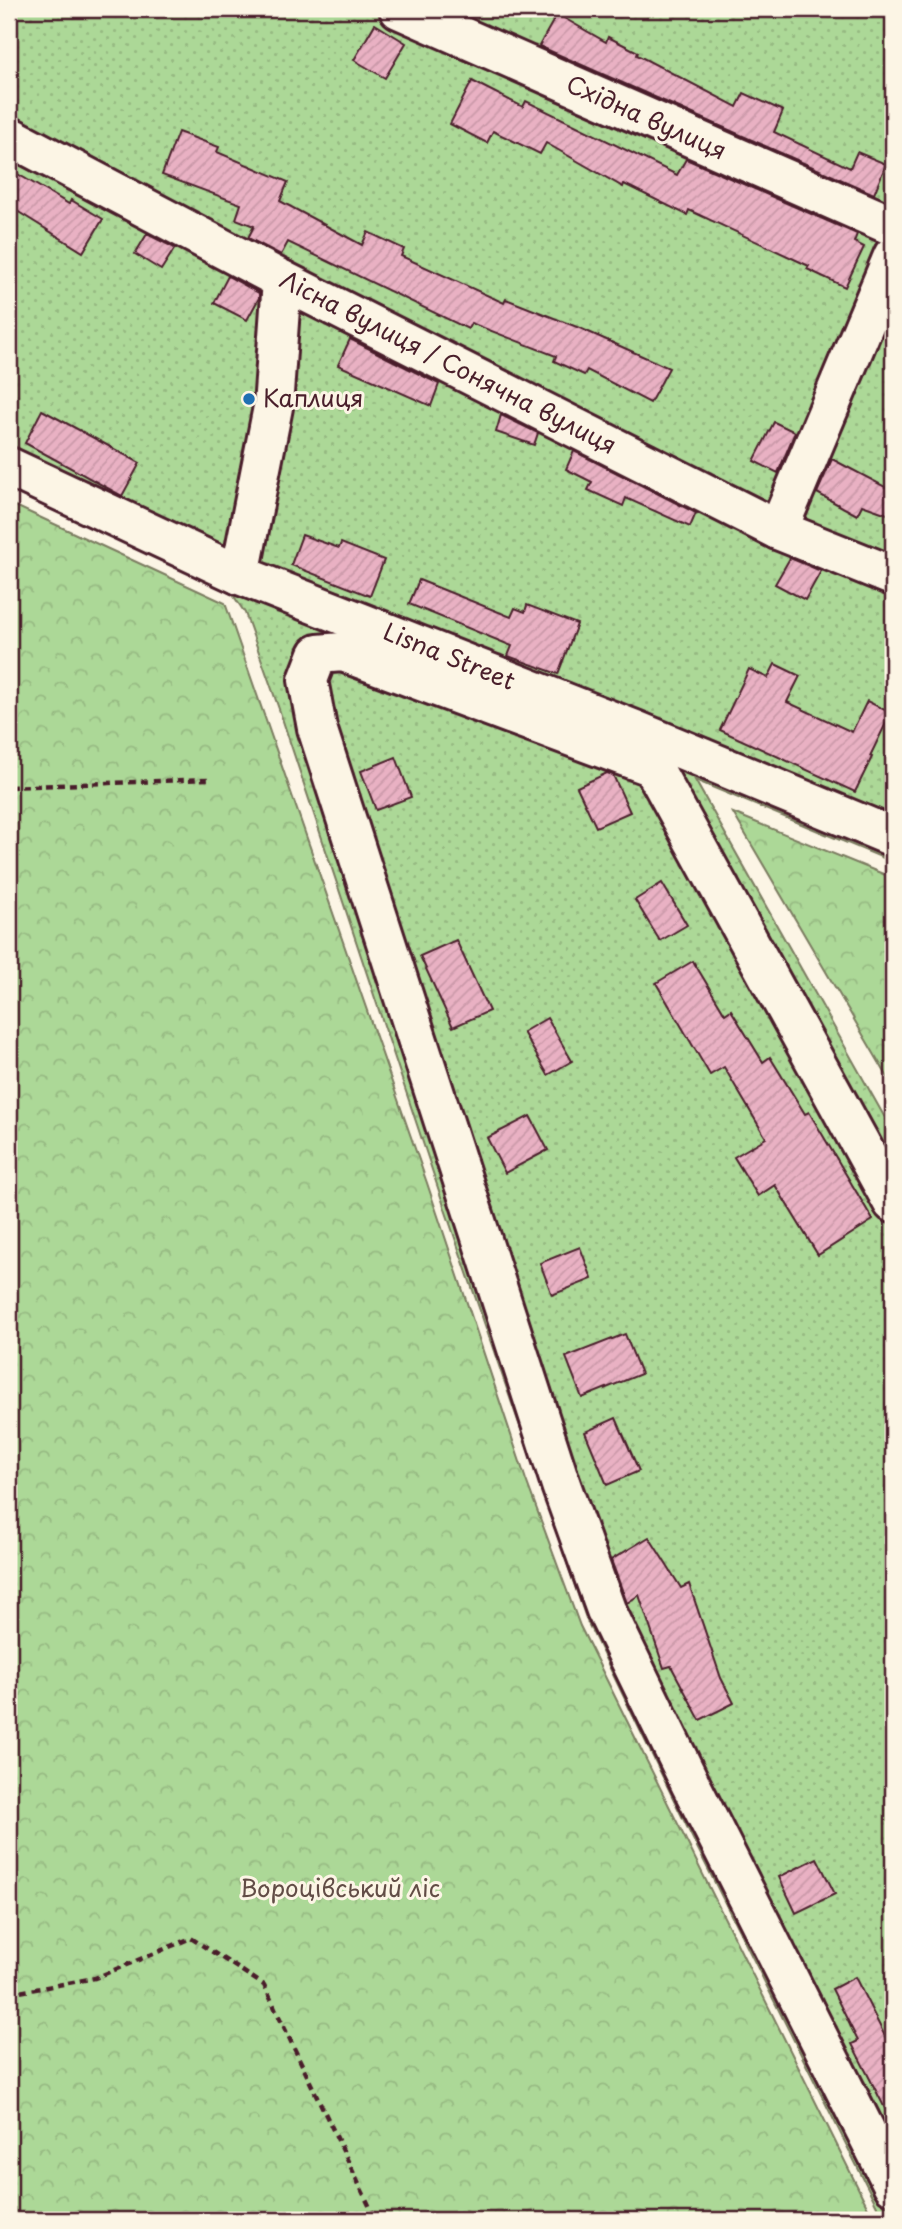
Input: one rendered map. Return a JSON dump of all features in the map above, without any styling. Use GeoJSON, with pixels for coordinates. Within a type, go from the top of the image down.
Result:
{"type":"FeatureCollection","features":[{"type":"Feature","properties":{"kind":"street","name":"Східна вулиця"},"geometry":{"type":"LineString","coordinates":[[399,9],[893,226]]}},
{"type":"Feature","properties":{"kind":"street","name":"Лісна вулиця / Сонячна вулиця"},"geometry":{"type":"LineString","coordinates":[[9,136],[282,280],[778,530],[893,576]]}},
{"type":"Feature","properties":{"kind":"street"},"geometry":{"type":"LineString","coordinates":[[778,530],[893,256]]}},
{"type":"Feature","properties":{"kind":"street"},"geometry":{"type":"LineString","coordinates":[[240,575],[273,407],[282,280]]}},
{"type":"Feature","properties":{"kind":"street","name":"Lisna Street"},"geometry":{"type":"LineString","coordinates":[[9,467],[240,575],[622,725],[893,838]]}},
{"type":"Feature","properties":{"kind":"street"},"geometry":{"type":"LineString","coordinates":[[893,1203],[653,767],[344,652],[318,653],[308,680],[317,728],[561,1485],[606,1610],[691,1785],[893,2185]]}},
{"type":"Feature","properties":{"kind":"path"},"geometry":{"type":"LineString","coordinates":[[9,787],[208,779]]}},
{"type":"Feature","properties":{"kind":"path"},"geometry":{"type":"LineString","coordinates":[[9,1994],[95,1978],[191,1938],[264,1985],[376,2220]]}},
{"type":"Feature","properties":{"kind":"green space"},"geometry":{"type":"Polygon","coordinates":[[[9,9],[893,9],[893,862],[695,780],[893,1132],[893,2220],[884,2220],[587,1621],[446,1212],[245,613],[231,592],[9,488],[9,9]]]}},
{"type":"Feature","properties":{"kind":"green space","name":"Вороцівський ліс"},"geometry":{"type":"Polygon","coordinates":[[[9,503],[225,603],[427,1183],[526,1480],[580,1626],[874,2220],[9,2220],[9,503]]]}},
{"type":"Feature","properties":{"kind":"green space"},"geometry":{"type":"Polygon","coordinates":[[[733,813],[893,878],[893,1086],[733,813]]]}},
{"type":"Feature","properties":{"kind":"building"},"geometry":{"type":"Polygon","coordinates":[[[557,14],[606,42],[608,37],[638,52],[637,55],[737,107],[744,93],[783,111],[774,132],[850,168],[857,152],[886,164],[874,194],[539,46],[557,14]]]}},
{"type":"Feature","properties":{"kind":"building"},"geometry":{"type":"Polygon","coordinates":[[[375,24],[406,43],[385,78],[354,60],[375,24]]]}},
{"type":"Feature","properties":{"kind":"building"},"geometry":{"type":"Polygon","coordinates":[[[472,81],[523,107],[526,101],[677,175],[686,159],[857,234],[854,242],[864,247],[845,287],[807,269],[809,266],[689,210],[687,215],[624,184],[623,187],[546,143],[540,154],[493,131],[487,143],[450,124],[472,81]]]}},
{"type":"Feature","properties":{"kind":"building"},"geometry":{"type":"Polygon","coordinates":[[[178,132],[219,147],[217,152],[288,182],[280,201],[362,245],[368,232],[404,249],[401,256],[504,303],[506,299],[669,368],[650,403],[587,370],[584,375],[554,361],[556,356],[471,323],[468,329],[288,242],[281,255],[248,238],[254,226],[236,219],[241,204],[162,175],[178,132]]]}},
{"type":"Feature","properties":{"kind":"building"},"geometry":{"type":"Polygon","coordinates":[[[9,169],[69,204],[71,200],[103,219],[83,252],[9,206],[9,169]]]}},
{"type":"Feature","properties":{"kind":"building"},"geometry":{"type":"Polygon","coordinates":[[[147,234],[175,248],[161,270],[135,254],[147,234]]]}},
{"type":"Feature","properties":{"kind":"building"},"geometry":{"type":"Polygon","coordinates":[[[228,276],[259,293],[247,320],[214,303],[228,276]]]}},
{"type":"Feature","properties":{"kind":"building"},"geometry":{"type":"Polygon","coordinates":[[[350,339],[439,384],[431,406],[338,365],[350,339]]]}},
{"type":"Feature","properties":{"kind":"building"},"geometry":{"type":"Polygon","coordinates":[[[42,410],[140,463],[122,496],[25,443],[42,410]]]}},
{"type":"Feature","properties":{"kind":"building"},"geometry":{"type":"Polygon","coordinates":[[[501,415],[538,433],[534,445],[496,432],[501,415]]]}},
{"type":"Feature","properties":{"kind":"building"},"geometry":{"type":"Polygon","coordinates":[[[774,422],[795,432],[778,473],[754,461],[774,422]]]}},
{"type":"Feature","properties":{"kind":"building"},"geometry":{"type":"Polygon","coordinates":[[[574,451],[696,513],[690,527],[626,498],[623,506],[588,490],[592,482],[566,469],[574,451]]]}},
{"type":"Feature","properties":{"kind":"building"},"geometry":{"type":"Polygon","coordinates":[[[832,459],[893,491],[893,516],[862,505],[857,515],[817,493],[832,459]]]}},
{"type":"Feature","properties":{"kind":"building"},"geometry":{"type":"Polygon","coordinates":[[[302,535],[339,548],[341,543],[384,560],[370,596],[291,565],[302,535]]]}},
{"type":"Feature","properties":{"kind":"building"},"geometry":{"type":"Polygon","coordinates":[[[790,558],[821,571],[805,600],[775,584],[790,558]]]}},
{"type":"Feature","properties":{"kind":"building"},"geometry":{"type":"Polygon","coordinates":[[[419,580],[511,617],[515,608],[525,612],[527,605],[577,624],[558,674],[508,656],[512,646],[409,604],[419,580]]]}},
{"type":"Feature","properties":{"kind":"building"},"geometry":{"type":"Polygon","coordinates":[[[775,664],[800,676],[787,702],[852,732],[867,701],[891,713],[855,792],[720,730],[749,669],[768,678],[775,664]]]}},
{"type":"Feature","properties":{"kind":"building"},"geometry":{"type":"Polygon","coordinates":[[[396,757],[411,797],[376,810],[361,771],[396,757]]]}},
{"type":"Feature","properties":{"kind":"building"},"geometry":{"type":"Polygon","coordinates":[[[607,773],[613,775],[630,812],[596,827],[577,787],[607,773]]]}},
{"type":"Feature","properties":{"kind":"building"},"geometry":{"type":"Polygon","coordinates":[[[662,883],[687,925],[660,941],[635,900],[662,883]]]}},
{"type":"Feature","properties":{"kind":"building"},"geometry":{"type":"Polygon","coordinates":[[[456,940],[489,1011],[453,1027],[420,956],[456,940]]]}},
{"type":"Feature","properties":{"kind":"building"},"geometry":{"type":"Polygon","coordinates":[[[693,961],[725,1014],[731,1010],[763,1062],[770,1057],[805,1114],[809,1112],[873,1220],[818,1255],[775,1185],[758,1196],[734,1157],[766,1138],[724,1067],[710,1075],[656,983],[693,961]]]}},
{"type":"Feature","properties":{"kind":"building"},"geometry":{"type":"Polygon","coordinates":[[[547,1018],[572,1061],[548,1075],[523,1032],[547,1018]]]}},
{"type":"Feature","properties":{"kind":"building"},"geometry":{"type":"Polygon","coordinates":[[[530,1116],[548,1150],[505,1173],[487,1138],[530,1116]]]}},
{"type":"Feature","properties":{"kind":"building"},"geometry":{"type":"Polygon","coordinates":[[[580,1247],[592,1279],[552,1295],[540,1263],[580,1247]]]}},
{"type":"Feature","properties":{"kind":"building"},"geometry":{"type":"Polygon","coordinates":[[[625,1334],[641,1374],[582,1398],[566,1357],[625,1334]]]}},
{"type":"Feature","properties":{"kind":"building"},"geometry":{"type":"Polygon","coordinates":[[[616,1418],[639,1471],[607,1485],[585,1432],[616,1418]]]}},
{"type":"Feature","properties":{"kind":"building"},"geometry":{"type":"Polygon","coordinates":[[[649,1537],[681,1588],[689,1584],[721,1678],[734,1703],[700,1720],[671,1666],[664,1668],[639,1595],[627,1603],[611,1560],[649,1537]]]}},
{"type":"Feature","properties":{"kind":"building"},"geometry":{"type":"Polygon","coordinates":[[[817,1858],[835,1894],[796,1913],[779,1877],[817,1858]]]}},
{"type":"Feature","properties":{"kind":"building"},"geometry":{"type":"Polygon","coordinates":[[[855,1977],[893,2052],[893,2124],[852,2044],[858,2041],[832,1989],[855,1977]]]}},
{"type":"Feature","properties":{"kind":"place","name":"Каплиця"},"geometry":{"type":"Point","coordinates":[249,399]}}]}
